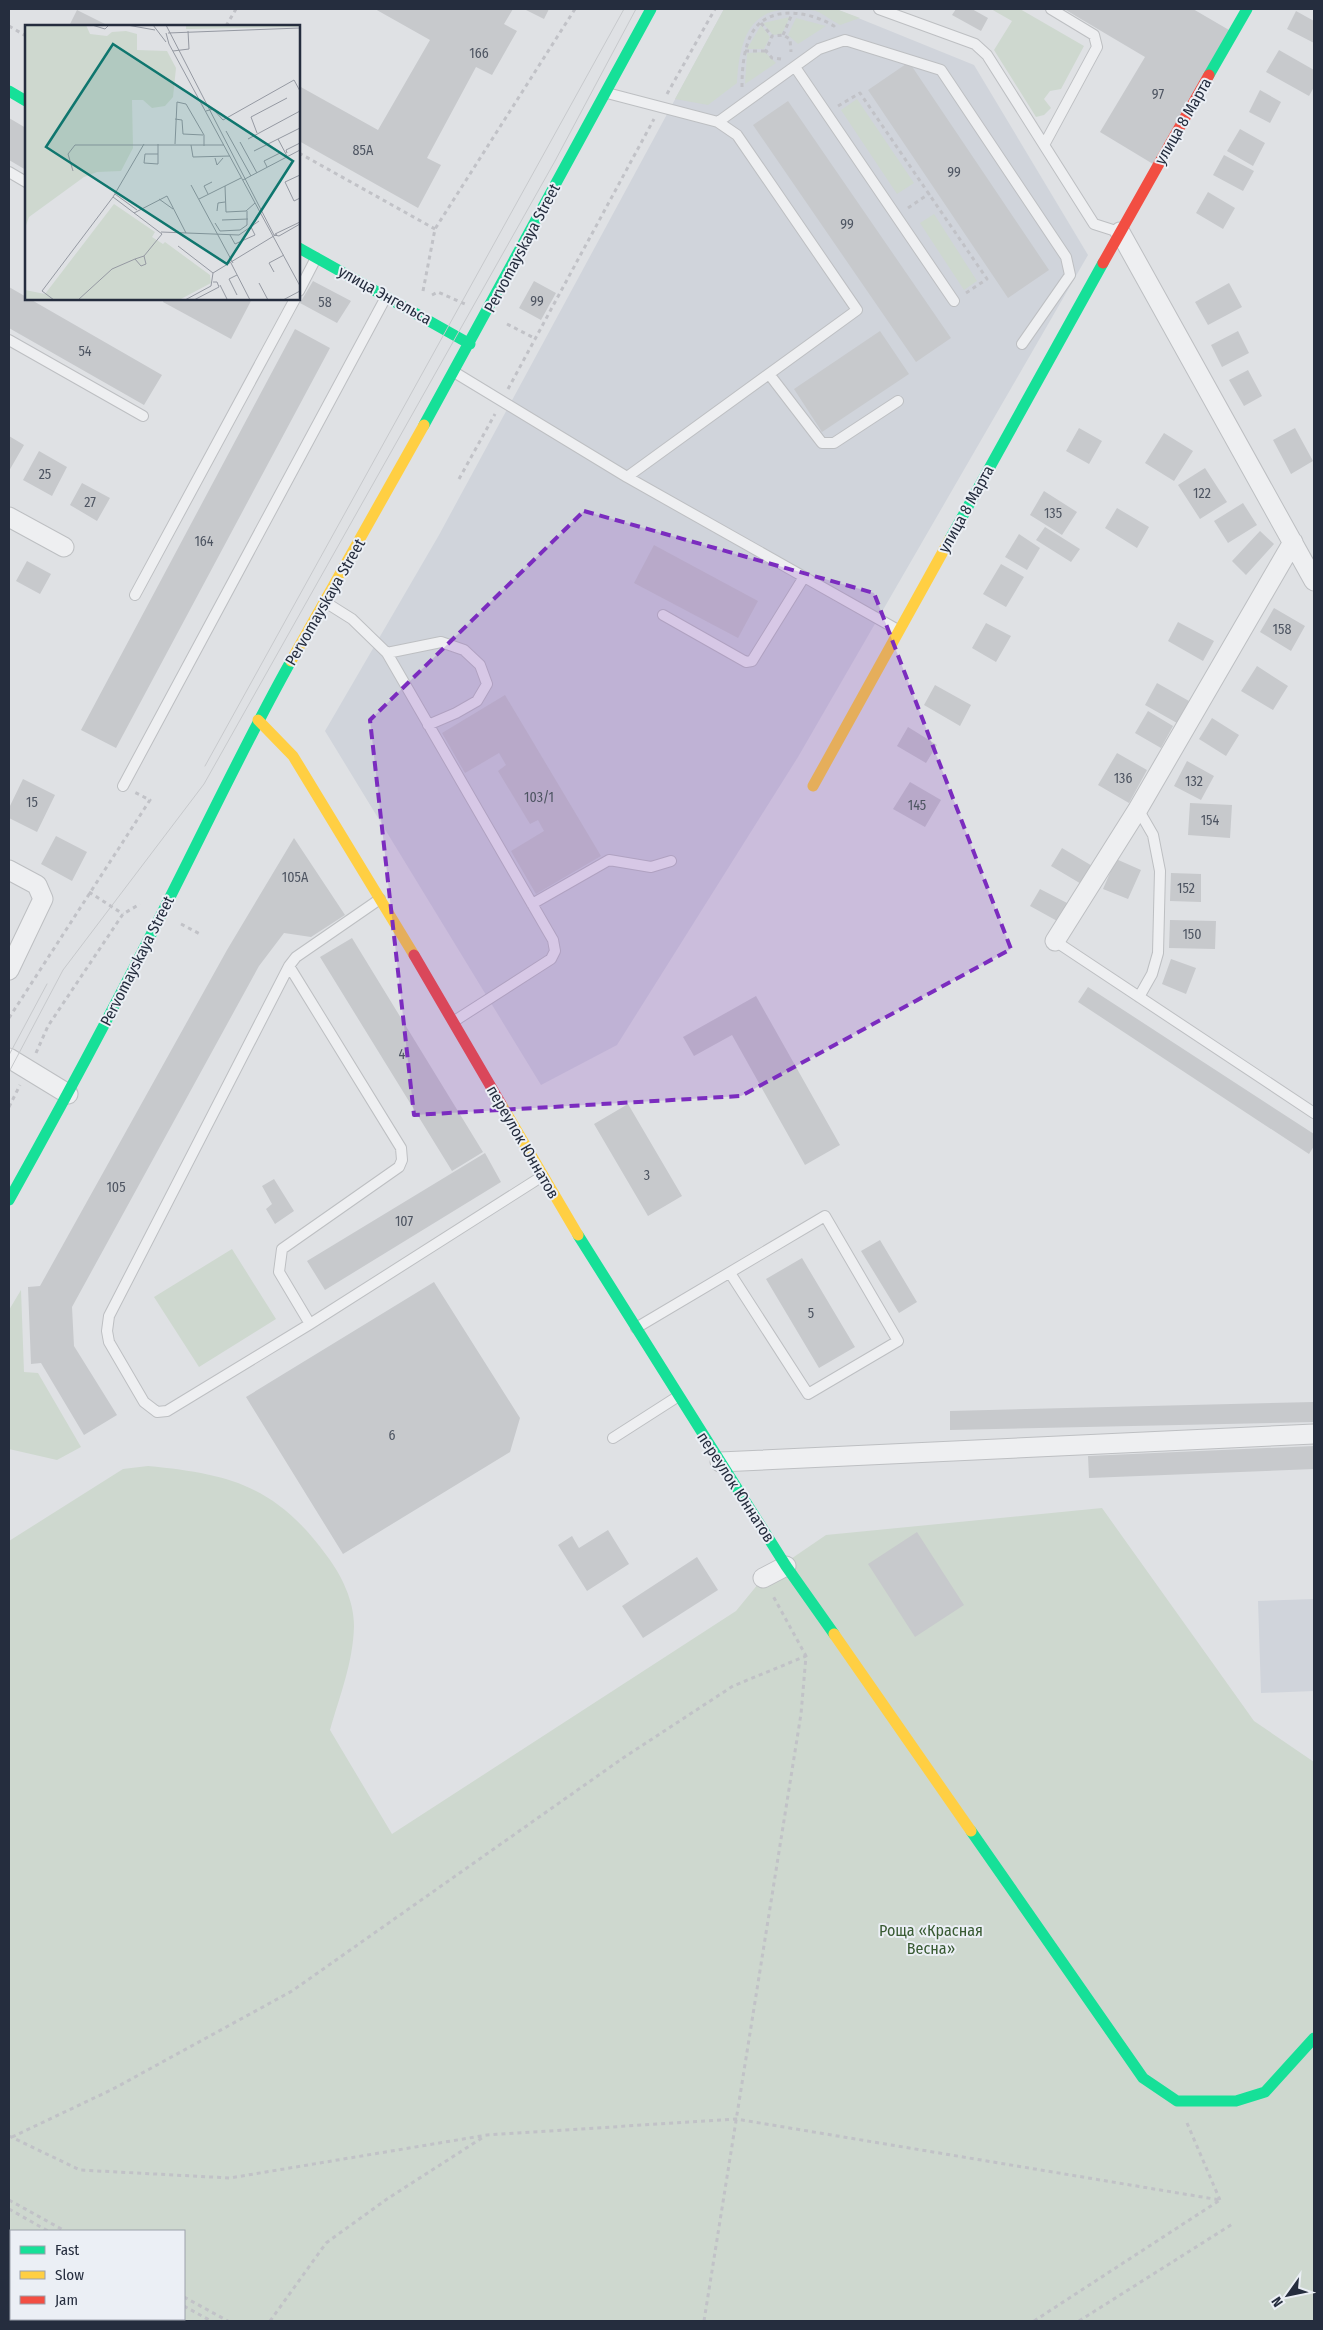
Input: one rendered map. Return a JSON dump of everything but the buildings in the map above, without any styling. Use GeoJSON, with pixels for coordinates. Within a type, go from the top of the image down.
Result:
{"type":"FeatureCollection","features":[{"type":"Feature","properties":{"kind":"street","name":"Pervomayskaya Street"},"geometry":{"type":"LineString","coordinates":[[9,1200],[68,1094],[162,914],[258,720],[470,344],[652,9]]}},
{"type":"Feature","properties":{"kind":"street","name":"улица 8 Марта"},"geometry":{"type":"LineString","coordinates":[[813,786],[1120,232],[1246,9]]}},
{"type":"Feature","properties":{"kind":"street"},"geometry":{"type":"LineString","coordinates":[[9,91],[25,100]]}},
{"type":"Feature","properties":{"kind":"street"},"geometry":{"type":"LineString","coordinates":[[1120,232],[1314,581]]}},
{"type":"Feature","properties":{"kind":"street","name":"улица Энгельса"},"geometry":{"type":"LineString","coordinates":[[300,248],[470,344]]}},
{"type":"Feature","properties":{"kind":"street"},"geometry":{"type":"LineString","coordinates":[[9,517],[64,547]]}},
{"type":"Feature","properties":{"kind":"street"},"geometry":{"type":"LineString","coordinates":[[1055,941],[1138,809],[1293,542]]}},
{"type":"Feature","properties":{"kind":"street","name":"переулок Юннатов"},"geometry":{"type":"LineString","coordinates":[[258,720],[293,756],[455,1021],[542,1176],[678,1397],[786,1566],[1143,2078],[1177,2101]]}},
{"type":"Feature","properties":{"kind":"street"},"geometry":{"type":"LineString","coordinates":[[9,870],[37,885],[43,899],[9,970]]}},
{"type":"Feature","properties":{"kind":"street"},"geometry":{"type":"LineString","coordinates":[[9,1058],[68,1094]]}},
{"type":"Feature","properties":{"kind":"street"},"geometry":{"type":"LineString","coordinates":[[720,1462],[1314,1434]]}},
{"type":"Feature","properties":{"kind":"street"},"geometry":{"type":"LineString","coordinates":[[763,1578],[786,1566]]}},
{"type":"Feature","properties":{"kind":"street"},"geometry":{"type":"LineString","coordinates":[[1177,2101],[1236,2100],[1265,2092],[1314,2038]]}},
{"type":"Feature","properties":{"kind":"lane"},"geometry":{"type":"LineString","coordinates":[[879,9],[975,44],[987,55],[1094,224],[1120,232]]}},
{"type":"Feature","properties":{"kind":"lane"},"geometry":{"type":"LineString","coordinates":[[1044,145],[1096,47],[1097,41],[1094,35],[1079,22],[1050,9]]}},
{"type":"Feature","properties":{"kind":"lane"},"geometry":{"type":"LineString","coordinates":[[718,122],[819,50],[845,40],[941,70],[1066,257],[1070,275],[1022,344]]}},
{"type":"Feature","properties":{"kind":"lane"},"geometry":{"type":"LineString","coordinates":[[795,67],[954,301]]}},
{"type":"Feature","properties":{"kind":"lane"},"geometry":{"type":"LineString","coordinates":[[606,93],[718,122],[737,135],[857,310],[627,477]]}},
{"type":"Feature","properties":{"kind":"lane"},"geometry":{"type":"LineString","coordinates":[[9,172],[25,181]]}},
{"type":"Feature","properties":{"kind":"lane"},"geometry":{"type":"LineString","coordinates":[[300,289],[317,257]]}},
{"type":"Feature","properties":{"kind":"lane"},"geometry":{"type":"LineString","coordinates":[[123,786],[387,297]]}},
{"type":"Feature","properties":{"kind":"lane"},"geometry":{"type":"LineString","coordinates":[[135,595],[294,300]]}},
{"type":"Feature","properties":{"kind":"lane"},"geometry":{"type":"LineString","coordinates":[[9,340],[143,416]]}},
{"type":"Feature","properties":{"kind":"lane"},"geometry":{"type":"LineString","coordinates":[[454,372],[627,477],[900,631]]}},
{"type":"Feature","properties":{"kind":"lane"},"geometry":{"type":"LineString","coordinates":[[769,374],[822,443],[834,443],[898,400]]}},
{"type":"Feature","properties":{"kind":"lane"},"geometry":{"type":"LineString","coordinates":[[663,615],[746,662],[752,661],[804,577]]}},
{"type":"Feature","properties":{"kind":"lane"},"geometry":{"type":"LineString","coordinates":[[325,602],[357,624],[387,653],[553,940],[555,951],[551,959],[455,1021]]}},
{"type":"Feature","properties":{"kind":"lane"},"geometry":{"type":"LineString","coordinates":[[387,653],[441,642],[464,650],[480,666],[488,684],[477,701],[456,713],[428,725]]}},
{"type":"Feature","properties":{"kind":"lane"},"geometry":{"type":"LineString","coordinates":[[1138,809],[1153,835],[1160,871],[1158,953],[1152,974],[1139,998]]}},
{"type":"Feature","properties":{"kind":"lane"},"geometry":{"type":"LineString","coordinates":[[532,904],[609,860],[651,867],[671,861]]}},
{"type":"Feature","properties":{"kind":"lane"},"geometry":{"type":"LineString","coordinates":[[380,898],[296,957],[288,966],[109,1316],[107,1331],[109,1342],[144,1402],[157,1412],[167,1411],[310,1324],[542,1176]]}},
{"type":"Feature","properties":{"kind":"lane"},"geometry":{"type":"LineString","coordinates":[[1055,941],[1314,1113]]}},
{"type":"Feature","properties":{"kind":"lane"},"geometry":{"type":"LineString","coordinates":[[288,966],[401,1148],[402,1160],[399,1167],[282,1249],[279,1272],[310,1324]]}},
{"type":"Feature","properties":{"kind":"lane"},"geometry":{"type":"LineString","coordinates":[[635,1328],[825,1216],[898,1341],[808,1394],[730,1273]]}},
{"type":"Feature","properties":{"kind":"lane"},"geometry":{"type":"LineString","coordinates":[[613,1438],[678,1397]]}},
{"type":"Feature","properties":{"kind":"path"},"geometry":{"type":"LineString","coordinates":[[227,25],[236,9]]}},
{"type":"Feature","properties":{"kind":"path"},"geometry":{"type":"LineString","coordinates":[[422,292],[435,229],[575,9]]}},
{"type":"Feature","properties":{"kind":"path"},"geometry":{"type":"LineString","coordinates":[[459,479],[714,9]]}},
{"type":"Feature","properties":{"kind":"path"},"geometry":{"type":"LineString","coordinates":[[783,35],[792,14]]}},
{"type":"Feature","properties":{"kind":"path"},"geometry":{"type":"LineString","coordinates":[[742,87],[742,63],[745,50],[761,22],[781,15],[792,14],[819,17],[834,26],[826,31]]}},
{"type":"Feature","properties":{"kind":"path"},"geometry":{"type":"LineString","coordinates":[[761,22],[772,36]]}},
{"type":"Feature","properties":{"kind":"path"},"geometry":{"type":"LineString","coordinates":[[9,26],[25,35]]}},
{"type":"Feature","properties":{"kind":"path"},"geometry":{"type":"LineString","coordinates":[[772,36],[783,35],[790,39],[792,49],[790,56],[797,51]]}},
{"type":"Feature","properties":{"kind":"path"},"geometry":{"type":"LineString","coordinates":[[766,51],[772,36]]}},
{"type":"Feature","properties":{"kind":"path"},"geometry":{"type":"LineString","coordinates":[[745,50],[766,51],[772,58],[784,59],[777,64]]}},
{"type":"Feature","properties":{"kind":"path"},"geometry":{"type":"LineString","coordinates":[[734,93],[749,83]]}},
{"type":"Feature","properties":{"kind":"path"},"geometry":{"type":"LineString","coordinates":[[827,113],[860,93],[930,194],[987,279],[954,301]]}},
{"type":"Feature","properties":{"kind":"path"},"geometry":{"type":"LineString","coordinates":[[300,154],[435,229]]}},
{"type":"Feature","properties":{"kind":"path"},"geometry":{"type":"LineString","coordinates":[[897,216],[930,194]]}},
{"type":"Feature","properties":{"kind":"path"},"geometry":{"type":"LineString","coordinates":[[9,1018],[150,800],[123,786]]}},
{"type":"Feature","properties":{"kind":"path"},"geometry":{"type":"LineString","coordinates":[[89,892],[123,914]]}},
{"type":"Feature","properties":{"kind":"path"},"geometry":{"type":"LineString","coordinates":[[9,1107],[48,1026],[123,914],[140,904],[200,934]]}},
{"type":"Feature","properties":{"kind":"path"},"geometry":{"type":"LineString","coordinates":[[704,2321],[801,1714],[806,1656],[763,1578]]}},
{"type":"Feature","properties":{"kind":"path"},"geometry":{"type":"LineString","coordinates":[[10,2137],[113,2089],[292,1991],[623,1758],[733,1686],[806,1656]]}},
{"type":"Feature","properties":{"kind":"path"},"geometry":{"type":"LineString","coordinates":[[1177,2101],[1220,2200]]}},
{"type":"Feature","properties":{"kind":"path"},"geometry":{"type":"LineString","coordinates":[[10,2137],[80,2170],[230,2178],[487,2135],[736,2119],[1220,2200]]}},
{"type":"Feature","properties":{"kind":"path"},"geometry":{"type":"LineString","coordinates":[[270,2321],[326,2243],[387,2199],[487,2135]]}},
{"type":"Feature","properties":{"kind":"path"},"geometry":{"type":"LineString","coordinates":[[9,2200],[63,2230]]}},
{"type":"Feature","properties":{"kind":"path"},"geometry":{"type":"LineString","coordinates":[[1034,2321],[1220,2200]]}},
{"type":"Feature","properties":{"kind":"path"},"geometry":{"type":"LineString","coordinates":[[9,2209],[46,2230]]}},
{"type":"Feature","properties":{"kind":"path"},"geometry":{"type":"LineString","coordinates":[[1079,2321],[1234,2224]]}},
{"type":"Feature","properties":{"kind":"path"},"geometry":{"type":"LineString","coordinates":[[185,2298],[228,2321]]}},
{"type":"Feature","properties":{"kind":"path"},"geometry":{"type":"LineString","coordinates":[[185,2307],[211,2321]]}},
{"type":"Feature","properties":{"kind":"highlighted area"},"geometry":{"type":"Polygon","coordinates":[[[584,511],[874,593],[1011,949],[741,1096],[414,1115],[370,720],[584,511]]]}},
{"type":"Feature","properties":{"kind":"shaded area"},"geometry":{"type":"Polygon","coordinates":[[[724,9],[836,9],[974,65],[1088,255],[798,757],[617,1045],[541,1085],[325,731],[439,535],[724,9]]]}},
{"type":"Feature","properties":{"kind":"shaded area"},"geometry":{"type":"Polygon","coordinates":[[[1314,1599],[1314,1691],[1261,1693],[1258,1601],[1314,1599]]]}},
{"type":"Feature","properties":{"kind":"green space"},"geometry":{"type":"Polygon","coordinates":[[[724,9],[836,9],[860,18],[840,25],[813,10],[777,11],[765,15],[755,22],[743,43],[737,83],[708,105],[675,99],[724,9]]]}},
{"type":"Feature","properties":{"kind":"green space"},"geometry":{"type":"Polygon","coordinates":[[[991,9],[1020,9],[1084,46],[1061,89],[1050,91],[1044,99],[1051,108],[1044,115],[1036,117],[994,50],[1012,21],[991,9]]]}},
{"type":"Feature","properties":{"kind":"green space"},"geometry":{"type":"Polygon","coordinates":[[[790,17],[782,34],[773,35],[763,23],[790,17]]]}},
{"type":"Feature","properties":{"kind":"green space"},"geometry":{"type":"Polygon","coordinates":[[[796,18],[826,26],[798,44],[788,35],[796,18]]]}},
{"type":"Feature","properties":{"kind":"green space"},"geometry":{"type":"Polygon","coordinates":[[[761,25],[770,37],[764,49],[747,49],[761,25]]]}},
{"type":"Feature","properties":{"kind":"green space"},"geometry":{"type":"Polygon","coordinates":[[[765,52],[776,63],[745,84],[747,53],[765,52]]]}},
{"type":"Feature","properties":{"kind":"green space"},"geometry":{"type":"Polygon","coordinates":[[[857,99],[914,183],[897,194],[841,110],[857,99]]]}},
{"type":"Feature","properties":{"kind":"green space"},"geometry":{"type":"Polygon","coordinates":[[[934,214],[977,281],[964,290],[920,223],[934,214]]]}},
{"type":"Feature","properties":{"kind":"green space"},"geometry":{"type":"Polygon","coordinates":[[[232,1249],[276,1319],[199,1367],[154,1297],[232,1249]]]}},
{"type":"Feature","properties":{"kind":"green space"},"geometry":{"type":"Polygon","coordinates":[[[21,1290],[24,1372],[38,1373],[81,1447],[57,1460],[9,1449],[9,1310],[21,1290]]]}},
{"type":"Feature","properties":{"kind":"green space","name":"Роща «Красная Весна»"},"geometry":{"type":"Polygon","coordinates":[[[148,1466],[204,1474],[250,1488],[270,1499],[308,1532],[338,1572],[346,1589],[352,1607],[353,1640],[349,1666],[330,1730],[392,1834],[736,1611],[763,1578],[826,1535],[1102,1508],[1254,1721],[1314,1762],[1314,2321],[9,2321],[9,1541],[123,1469],[148,1466]]]}},
{"type":"Feature","properties":{"kind":"tram line"},"geometry":{"type":"LineString","coordinates":[[205,766],[624,9]]}},
{"type":"Feature","properties":{"kind":"tram line"},"geometry":{"type":"LineString","coordinates":[[9,1072],[63,970],[204,784],[555,161],[636,9]]}},
{"type":"Feature","properties":{"kind":"tram line"},"geometry":{"type":"LineString","coordinates":[[9,1055],[47,984]]}},
{"type":"Feature","properties":{"kind":"traffic: fast"},"geometry":{"type":"LineString","coordinates":[[424,425],[651,9]]}},
{"type":"Feature","properties":{"kind":"traffic: fast"},"geometry":{"type":"LineString","coordinates":[[1209,75],[1247,9]]}},
{"type":"Feature","properties":{"kind":"traffic: fast"},"geometry":{"type":"LineString","coordinates":[[9,91],[25,100]]}},
{"type":"Feature","properties":{"kind":"traffic: fast"},"geometry":{"type":"LineString","coordinates":[[300,249],[470,344]]}},
{"type":"Feature","properties":{"kind":"traffic: fast"},"geometry":{"type":"LineString","coordinates":[[950,539],[1103,263]]}},
{"type":"Feature","properties":{"kind":"traffic: fast"},"geometry":{"type":"LineString","coordinates":[[9,1200],[125,985],[241,755],[291,661]]}},
{"type":"Feature","properties":{"kind":"traffic: fast"},"geometry":{"type":"LineString","coordinates":[[578,1235],[786,1566],[834,1634]]}},
{"type":"Feature","properties":{"kind":"traffic: fast"},"geometry":{"type":"LineString","coordinates":[[971,1831],[1143,2078],[1177,2101],[1236,2101],[1265,2092],[1314,2038]]}},
{"type":"Feature","properties":{"kind":"traffic: slow"},"geometry":{"type":"LineString","coordinates":[[291,661],[424,425]]}},
{"type":"Feature","properties":{"kind":"traffic: slow"},"geometry":{"type":"LineString","coordinates":[[813,786],[950,539]]}},
{"type":"Feature","properties":{"kind":"traffic: slow"},"geometry":{"type":"LineString","coordinates":[[258,720],[293,756],[414,955]]}},
{"type":"Feature","properties":{"kind":"traffic: slow"},"geometry":{"type":"LineString","coordinates":[[501,1104],[578,1235]]}},
{"type":"Feature","properties":{"kind":"traffic: slow"},"geometry":{"type":"LineString","coordinates":[[834,1634],[971,1831]]}},
{"type":"Feature","properties":{"kind":"traffic: jam"},"geometry":{"type":"LineString","coordinates":[[1103,263],[1209,75]]}},
{"type":"Feature","properties":{"kind":"traffic: jam"},"geometry":{"type":"LineString","coordinates":[[414,955],[501,1104]]}}]}
